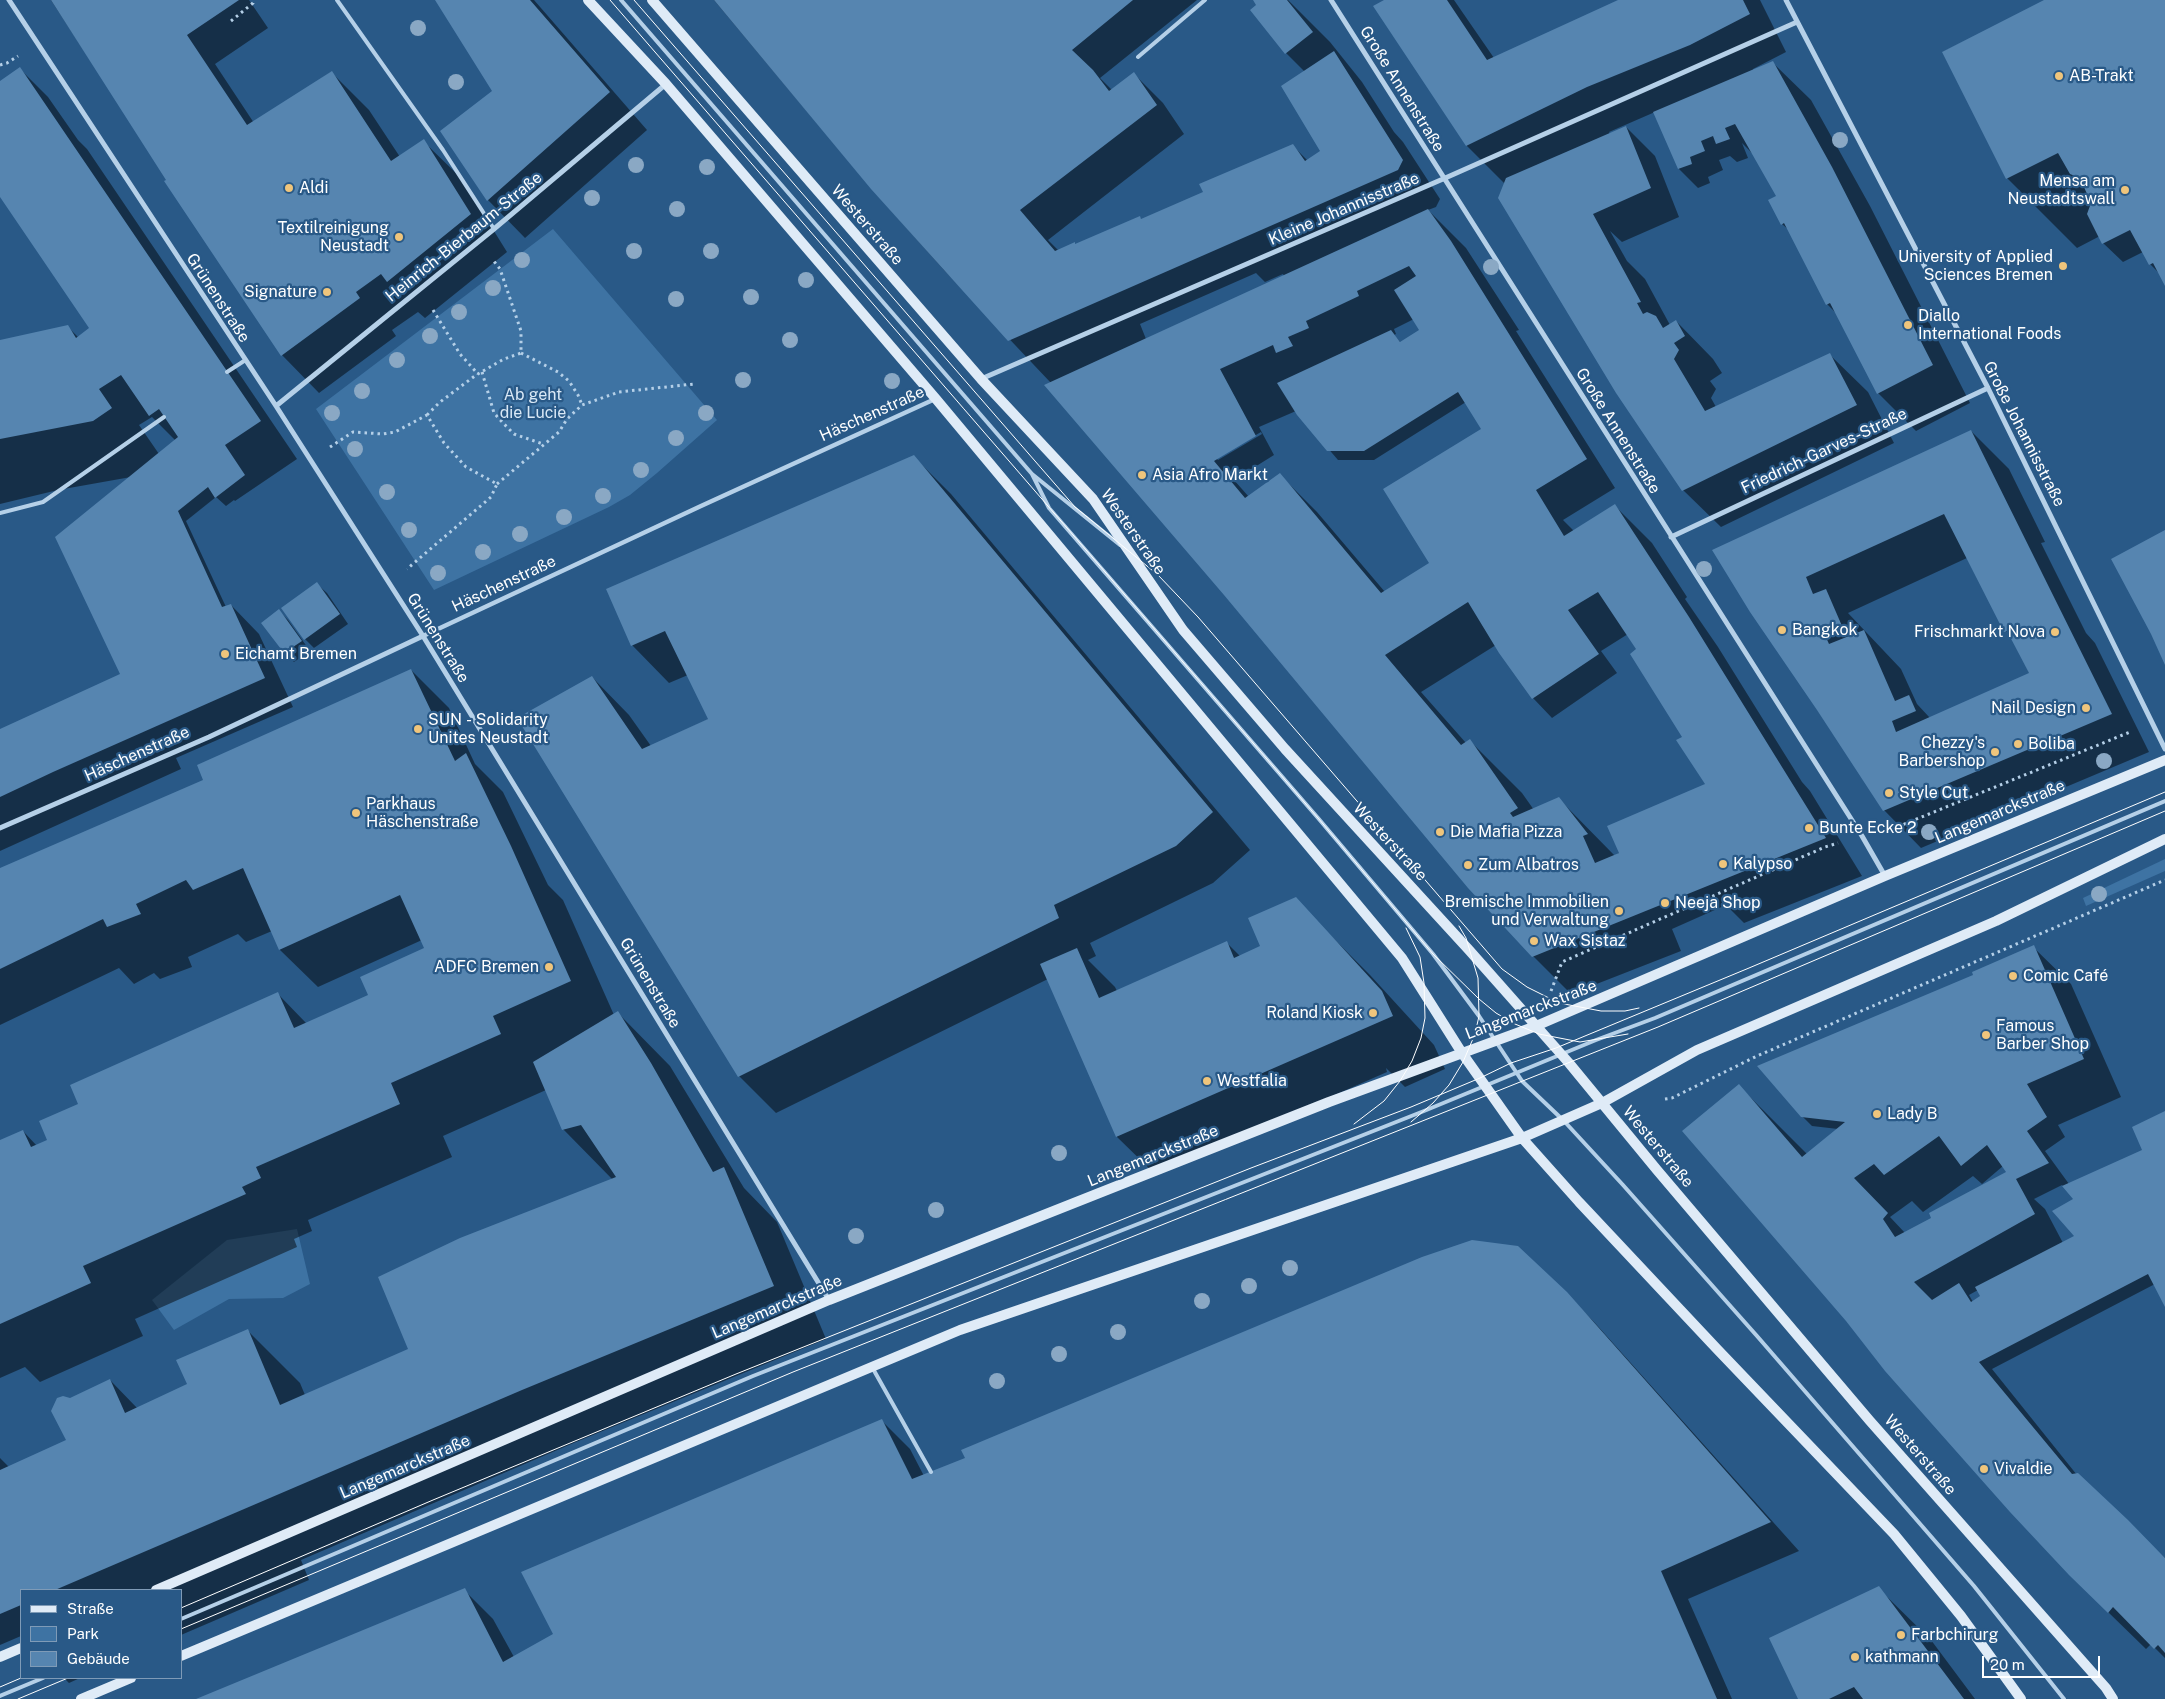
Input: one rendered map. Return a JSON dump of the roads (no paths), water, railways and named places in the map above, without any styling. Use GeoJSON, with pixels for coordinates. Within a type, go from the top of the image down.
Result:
{"type":"FeatureCollection","features":[{"type":"Feature","properties":{"kind":"main road"},"geometry":{"type":"LineString","coordinates":[[588,0],[666,84],[936,399],[1402,958],[1462,1052],[1522,1138],[1710,1342],[1894,1534],[1960,1616],[2021,1699]]}},
{"type":"Feature","properties":{"kind":"main road","name":"Westerstraße"},"geometry":{"type":"LineString","coordinates":[[652,0],[981,380],[1092,499],[1183,630],[1285,749],[1561,1054],[1656,1170],[1870,1420],[2106,1688],[2113,1699]]}},
{"type":"Feature","properties":{"kind":"main road","name":"Langemarckstraße"},"geometry":{"type":"LineString","coordinates":[[158,1589],[829,1300],[1329,1102],[1536,1026],[1885,876],[2165,760]]}},
{"type":"Feature","properties":{"kind":"main road"},"geometry":{"type":"LineString","coordinates":[[182,1656],[960,1330],[1522,1138],[1564,1121],[1602,1103],[1697,1050],[1996,921],[2165,839]]}},
{"type":"Feature","properties":{"kind":"main road"},"geometry":{"type":"LineString","coordinates":[[0,1657],[20,1648]]}},
{"type":"Feature","properties":{"kind":"main road"},"geometry":{"type":"LineString","coordinates":[[80,1699],[129,1679]]}},
{"type":"Feature","properties":{"kind":"street","name":"Grünenstraße"},"geometry":{"type":"LineString","coordinates":[[9,0],[244,361],[276,406],[423,636],[829,1300]]}},
{"type":"Feature","properties":{"kind":"street","name":"Große Annenstraße"},"geometry":{"type":"LineString","coordinates":[[1331,0],[1862,836],[1885,876]]}},
{"type":"Feature","properties":{"kind":"street","name":"Große Johannisstraße"},"geometry":{"type":"LineString","coordinates":[[1786,0],[1988,388],[2165,750]]}},
{"type":"Feature","properties":{"kind":"street","name":"Kleine Johannisstraße"},"geometry":{"type":"LineString","coordinates":[[981,380],[1443,179],[1797,22]]}},
{"type":"Feature","properties":{"kind":"street","name":"Heinrich-Bierbaum-Straße"},"geometry":{"type":"LineString","coordinates":[[276,406],[480,241],[666,84]]}},
{"type":"Feature","properties":{"kind":"street","name":"Friedrich-Garves-Straße"},"geometry":{"type":"LineString","coordinates":[[1671,536],[1988,388]]}},
{"type":"Feature","properties":{"kind":"street","name":"Häschenstraße"},"geometry":{"type":"LineString","coordinates":[[0,828],[209,737],[701,506],[936,399]]}},
{"type":"Feature","properties":{"kind":"lane"},"geometry":{"type":"LineString","coordinates":[[337,0],[444,150],[494,229]]}},
{"type":"Feature","properties":{"kind":"lane"},"geometry":{"type":"LineString","coordinates":[[621,0],[1032,474],[1129,553]]}},
{"type":"Feature","properties":{"kind":"lane"},"geometry":{"type":"LineString","coordinates":[[1138,57],[1205,0]]}},
{"type":"Feature","properties":{"kind":"lane"},"geometry":{"type":"LineString","coordinates":[[228,372],[244,361]]}},
{"type":"Feature","properties":{"kind":"lane"},"geometry":{"type":"LineString","coordinates":[[0,513],[43,502],[164,417]]}},
{"type":"Feature","properties":{"kind":"lane"},"geometry":{"type":"LineString","coordinates":[[1032,474],[1049,508],[1376,885],[1433,954],[1522,1081],[1564,1121],[1623,1185],[1974,1586],[2064,1699]]}},
{"type":"Feature","properties":{"kind":"lane"},"geometry":{"type":"LineString","coordinates":[[182,1619],[753,1376],[1655,1018],[2165,801]]}},
{"type":"Feature","properties":{"kind":"lane"},"geometry":{"type":"LineString","coordinates":[[872,1367],[931,1472]]}},
{"type":"Feature","properties":{"kind":"lane"},"geometry":{"type":"LineString","coordinates":[[0,1696],[41,1679]]}},
{"type":"Feature","properties":{"kind":"tram line"},"geometry":{"type":"LineString","coordinates":[[610,0],[1318,818],[1433,954],[1496,1013],[1515,1024],[1539,1034],[1580,1042],[1628,1034]]}},
{"type":"Feature","properties":{"kind":"tram line"},"geometry":{"type":"LineString","coordinates":[[634,0],[1075,507],[1158,575],[1198,617],[1502,969],[1527,987],[1559,1003],[1601,1011],[1625,1011],[1639,1008]]}},
{"type":"Feature","properties":{"kind":"tram line"},"geometry":{"type":"LineString","coordinates":[[182,1608],[433,1500],[736,1374],[1251,1168],[1411,1107],[1511,1063],[1556,1048],[2165,792]]}},
{"type":"Feature","properties":{"kind":"tram line"},"geometry":{"type":"LineString","coordinates":[[182,1629],[793,1372],[1658,1027],[2165,811]]}},
{"type":"Feature","properties":{"kind":"tram line"},"geometry":{"type":"LineString","coordinates":[[1411,1122],[1433,1103],[1449,1085],[1463,1062],[1475,1034],[1479,1016],[1478,978],[1466,938],[1459,926]]}},
{"type":"Feature","properties":{"kind":"tram line"},"geometry":{"type":"LineString","coordinates":[[1354,1124],[1384,1101],[1400,1081],[1412,1061],[1421,1038],[1425,1018],[1424,983],[1420,957],[1406,928]]}},
{"type":"Feature","properties":{"kind":"tram line"},"geometry":{"type":"LineString","coordinates":[[0,1687],[20,1678]]}},
{"type":"Feature","properties":{"kind":"tram line"},"geometry":{"type":"LineString","coordinates":[[18,1699],[66,1679]]}},
{"type":"Feature","properties":{"kind":"place","name":"AB-Trakt"},"geometry":{"type":"Point","coordinates":[2059,76]}},
{"type":"Feature","properties":{"kind":"place","name":"Aldi"},"geometry":{"type":"Point","coordinates":[289,188]}},
{"type":"Feature","properties":{"kind":"place","name":"Mensa am Neustadtswall"},"geometry":{"type":"Point","coordinates":[2125,190]}},
{"type":"Feature","properties":{"kind":"place","name":"Textilreinigung Neustadt"},"geometry":{"type":"Point","coordinates":[399,237]}},
{"type":"Feature","properties":{"kind":"place","name":"University of Applied Sciences Bremen"},"geometry":{"type":"Point","coordinates":[2063,266]}},
{"type":"Feature","properties":{"kind":"place","name":"Signature"},"geometry":{"type":"Point","coordinates":[327,292]}},
{"type":"Feature","properties":{"kind":"place","name":"Diallo International Foods"},"geometry":{"type":"Point","coordinates":[1908,325]}},
{"type":"Feature","properties":{"kind":"place","name":"Asia Afro Markt"},"geometry":{"type":"Point","coordinates":[1142,475]}},
{"type":"Feature","properties":{"kind":"place","name":"Bangkok"},"geometry":{"type":"Point","coordinates":[1782,630]}},
{"type":"Feature","properties":{"kind":"place","name":"Frischmarkt Nova"},"geometry":{"type":"Point","coordinates":[2055,632]}},
{"type":"Feature","properties":{"kind":"place","name":"Eichamt Bremen"},"geometry":{"type":"Point","coordinates":[225,654]}},
{"type":"Feature","properties":{"kind":"place","name":"Nail Design"},"geometry":{"type":"Point","coordinates":[2086,708]}},
{"type":"Feature","properties":{"kind":"place","name":"SUN - Solidarity Unites Neustadt"},"geometry":{"type":"Point","coordinates":[418,729]}},
{"type":"Feature","properties":{"kind":"place","name":"Boliba"},"geometry":{"type":"Point","coordinates":[2018,744]}},
{"type":"Feature","properties":{"kind":"place","name":"Chezzy's Barbershop"},"geometry":{"type":"Point","coordinates":[1995,752]}},
{"type":"Feature","properties":{"kind":"place","name":"Style Cut"},"geometry":{"type":"Point","coordinates":[1889,793]}},
{"type":"Feature","properties":{"kind":"place","name":"Parkhaus Häschenstraße"},"geometry":{"type":"Point","coordinates":[356,813]}},
{"type":"Feature","properties":{"kind":"place","name":"Bunte Ecke 2"},"geometry":{"type":"Point","coordinates":[1809,828]}},
{"type":"Feature","properties":{"kind":"place","name":"Die Mafia Pizza"},"geometry":{"type":"Point","coordinates":[1440,832]}},
{"type":"Feature","properties":{"kind":"place","name":"Kalypso"},"geometry":{"type":"Point","coordinates":[1723,864]}},
{"type":"Feature","properties":{"kind":"place","name":"Zum Albatros"},"geometry":{"type":"Point","coordinates":[1468,865]}},
{"type":"Feature","properties":{"kind":"place","name":"Neeja Shop"},"geometry":{"type":"Point","coordinates":[1665,903]}},
{"type":"Feature","properties":{"kind":"place","name":"Bremische Immobilien und Verwaltung"},"geometry":{"type":"Point","coordinates":[1619,911]}},
{"type":"Feature","properties":{"kind":"place","name":"Wax Sistaz"},"geometry":{"type":"Point","coordinates":[1534,941]}},
{"type":"Feature","properties":{"kind":"place","name":"ADFC Bremen"},"geometry":{"type":"Point","coordinates":[549,967]}},
{"type":"Feature","properties":{"kind":"place","name":"Comic Café"},"geometry":{"type":"Point","coordinates":[2013,976]}},
{"type":"Feature","properties":{"kind":"place","name":"Roland Kiosk"},"geometry":{"type":"Point","coordinates":[1373,1013]}},
{"type":"Feature","properties":{"kind":"place","name":"Famous Barber Shop"},"geometry":{"type":"Point","coordinates":[1986,1035]}},
{"type":"Feature","properties":{"kind":"place","name":"Westfalia"},"geometry":{"type":"Point","coordinates":[1207,1081]}},
{"type":"Feature","properties":{"kind":"place","name":"Lady B"},"geometry":{"type":"Point","coordinates":[1877,1114]}},
{"type":"Feature","properties":{"kind":"place","name":"Vivaldie"},"geometry":{"type":"Point","coordinates":[1984,1469]}},
{"type":"Feature","properties":{"kind":"place","name":"Farbchirurg"},"geometry":{"type":"Point","coordinates":[1901,1635]}},
{"type":"Feature","properties":{"kind":"place","name":"kathmann"},"geometry":{"type":"Point","coordinates":[1855,1657]}},
{"type":"Feature","properties":{"kind":"park label","name":"Ab geht die Lucie"},"geometry":{"type":"Point","coordinates":[533,404]}}]}
